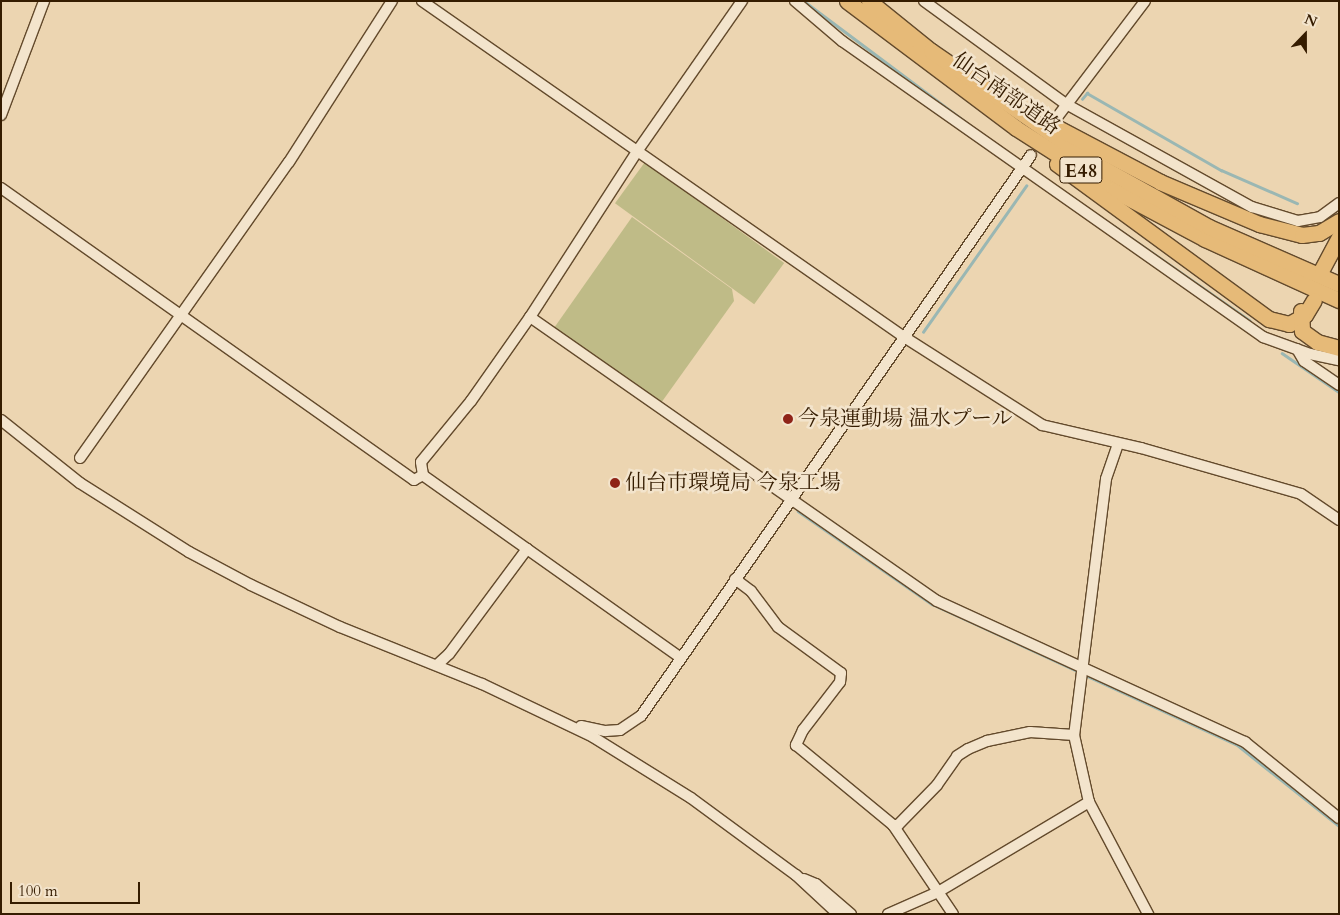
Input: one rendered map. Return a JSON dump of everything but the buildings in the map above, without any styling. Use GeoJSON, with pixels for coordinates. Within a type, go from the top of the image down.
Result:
{"type":"FeatureCollection","features":[{"type":"Feature","properties":{"kind":"highway","name":"仙台南部道路"},"geometry":{"type":"LineString","coordinates":[[847,1],[1016,128],[1154,214],[1297,283],[1339,300]]}},
{"type":"Feature","properties":{"kind":"highway","name":"仙台南部道路"},"geometry":{"type":"LineString","coordinates":[[869,1],[931,51],[1060,142],[1160,202],[1257,250],[1330,276]]}},
{"type":"Feature","properties":{"kind":"highway"},"geometry":{"type":"LineString","coordinates":[[931,51],[1068,135],[1214,206],[1259,224],[1302,235],[1319,232],[1339,222]]}},
{"type":"Feature","properties":{"kind":"highway"},"geometry":{"type":"LineString","coordinates":[[1016,128],[1078,183],[1252,308],[1278,323],[1289,324],[1300,319]]}},
{"type":"Feature","properties":{"kind":"highway"},"geometry":{"type":"LineString","coordinates":[[1330,276],[1339,238]]}},
{"type":"Feature","properties":{"kind":"highway"},"geometry":{"type":"LineString","coordinates":[[1330,276],[1339,254]]}},
{"type":"Feature","properties":{"kind":"highway"},"geometry":{"type":"LineString","coordinates":[[1310,298],[1300,319],[1302,331],[1308,336],[1339,348]]}},
{"type":"Feature","properties":{"kind":"street"},"geometry":{"type":"LineString","coordinates":[[1,115],[44,1]]}},
{"type":"Feature","properties":{"kind":"street"},"geometry":{"type":"LineString","coordinates":[[80,458],[289,162],[392,1]]}},
{"type":"Feature","properties":{"kind":"street"},"geometry":{"type":"LineString","coordinates":[[422,1],[904,337],[1042,425],[1301,494],[1339,520]]}},
{"type":"Feature","properties":{"kind":"street"},"geometry":{"type":"LineString","coordinates":[[681,658],[423,475],[421,462],[471,401],[530,317],[638,150],[742,1]]}},
{"type":"Feature","properties":{"kind":"street"},"geometry":{"type":"LineString","coordinates":[[795,1],[842,41],[1021,169],[1263,337],[1297,349],[1339,360]]}},
{"type":"Feature","properties":{"kind":"street"},"geometry":{"type":"LineString","coordinates":[[924,1],[1066,104],[1252,207],[1298,221],[1320,217],[1339,204]]}},
{"type":"Feature","properties":{"kind":"street"},"geometry":{"type":"LineString","coordinates":[[1055,120],[1145,1]]}},
{"type":"Feature","properties":{"kind":"street"},"geometry":{"type":"LineString","coordinates":[[560,722],[605,731],[620,730],[631,725],[738,581],[792,498],[1031,155]]}},
{"type":"Feature","properties":{"kind":"street"},"geometry":{"type":"LineString","coordinates":[[1,188],[414,480],[423,475]]}},
{"type":"Feature","properties":{"kind":"street"},"geometry":{"type":"LineString","coordinates":[[530,317],[937,601],[1081,672],[1245,742],[1339,818]]}},
{"type":"Feature","properties":{"kind":"street"},"geometry":{"type":"LineString","coordinates":[[1297,349],[1304,361],[1339,385]]}},
{"type":"Feature","properties":{"kind":"street"},"geometry":{"type":"LineString","coordinates":[[1,420],[80,483],[189,552],[306,612],[437,665],[593,737],[691,798],[799,878],[838,914]]}},
{"type":"Feature","properties":{"kind":"street"},"geometry":{"type":"LineString","coordinates":[[1118,444],[1106,479],[1074,735],[1089,802],[1148,914]]}},
{"type":"Feature","properties":{"kind":"street"},"geometry":{"type":"LineString","coordinates":[[437,665],[449,654],[527,549]]}},
{"type":"Feature","properties":{"kind":"street"},"geometry":{"type":"LineString","coordinates":[[738,581],[751,591],[778,627],[840,673],[840,682],[803,730],[796,745],[893,825],[953,914]]}},
{"type":"Feature","properties":{"kind":"street"},"geometry":{"type":"LineString","coordinates":[[893,825],[898,825],[923,799],[958,756],[968,748],[987,741],[1030,732],[1074,735]]}},
{"type":"Feature","properties":{"kind":"street"},"geometry":{"type":"LineString","coordinates":[[888,914],[938,892],[1089,802]]}},
{"type":"Feature","properties":{"kind":"street"},"geometry":{"type":"LineString","coordinates":[[799,878],[816,884],[851,914]]}},
{"type":"Feature","properties":{"kind":"shaded area"},"geometry":{"type":"Polygon","coordinates":[[[645,162],[784,263],[754,304],[615,203],[645,162]]]}},
{"type":"Feature","properties":{"kind":"shaded area"},"geometry":{"type":"Polygon","coordinates":[[[632,217],[732,289],[734,301],[661,403],[554,328],[632,217]]]}},
{"type":"Feature","properties":{"kind":"waterway"},"geometry":{"type":"LineString","coordinates":[[804,1],[975,129]]}},
{"type":"Feature","properties":{"kind":"waterway"},"geometry":{"type":"LineString","coordinates":[[1082,99],[1087,93],[1221,170],[1297,203]]}},
{"type":"Feature","properties":{"kind":"waterway"},"geometry":{"type":"LineString","coordinates":[[923,332],[1026,186]]}},
{"type":"Feature","properties":{"kind":"waterway"},"geometry":{"type":"LineString","coordinates":[[1114,226],[1249,320]]}},
{"type":"Feature","properties":{"kind":"waterway"},"geometry":{"type":"LineString","coordinates":[[1282,353],[1339,392]]}},
{"type":"Feature","properties":{"kind":"waterway"},"geometry":{"type":"LineString","coordinates":[[798,511],[932,604],[1080,672]]}},
{"type":"Feature","properties":{"kind":"waterway"},"geometry":{"type":"LineString","coordinates":[[1085,675],[1236,744],[1339,826]]}},
{"type":"Feature","properties":{"kind":"place","name":"今泉運動場 温水プール"},"geometry":{"type":"Point","coordinates":[788,419]}},
{"type":"Feature","properties":{"kind":"place","name":"仙台市環境局 今泉工場"},"geometry":{"type":"Point","coordinates":[615,483]}}]}
